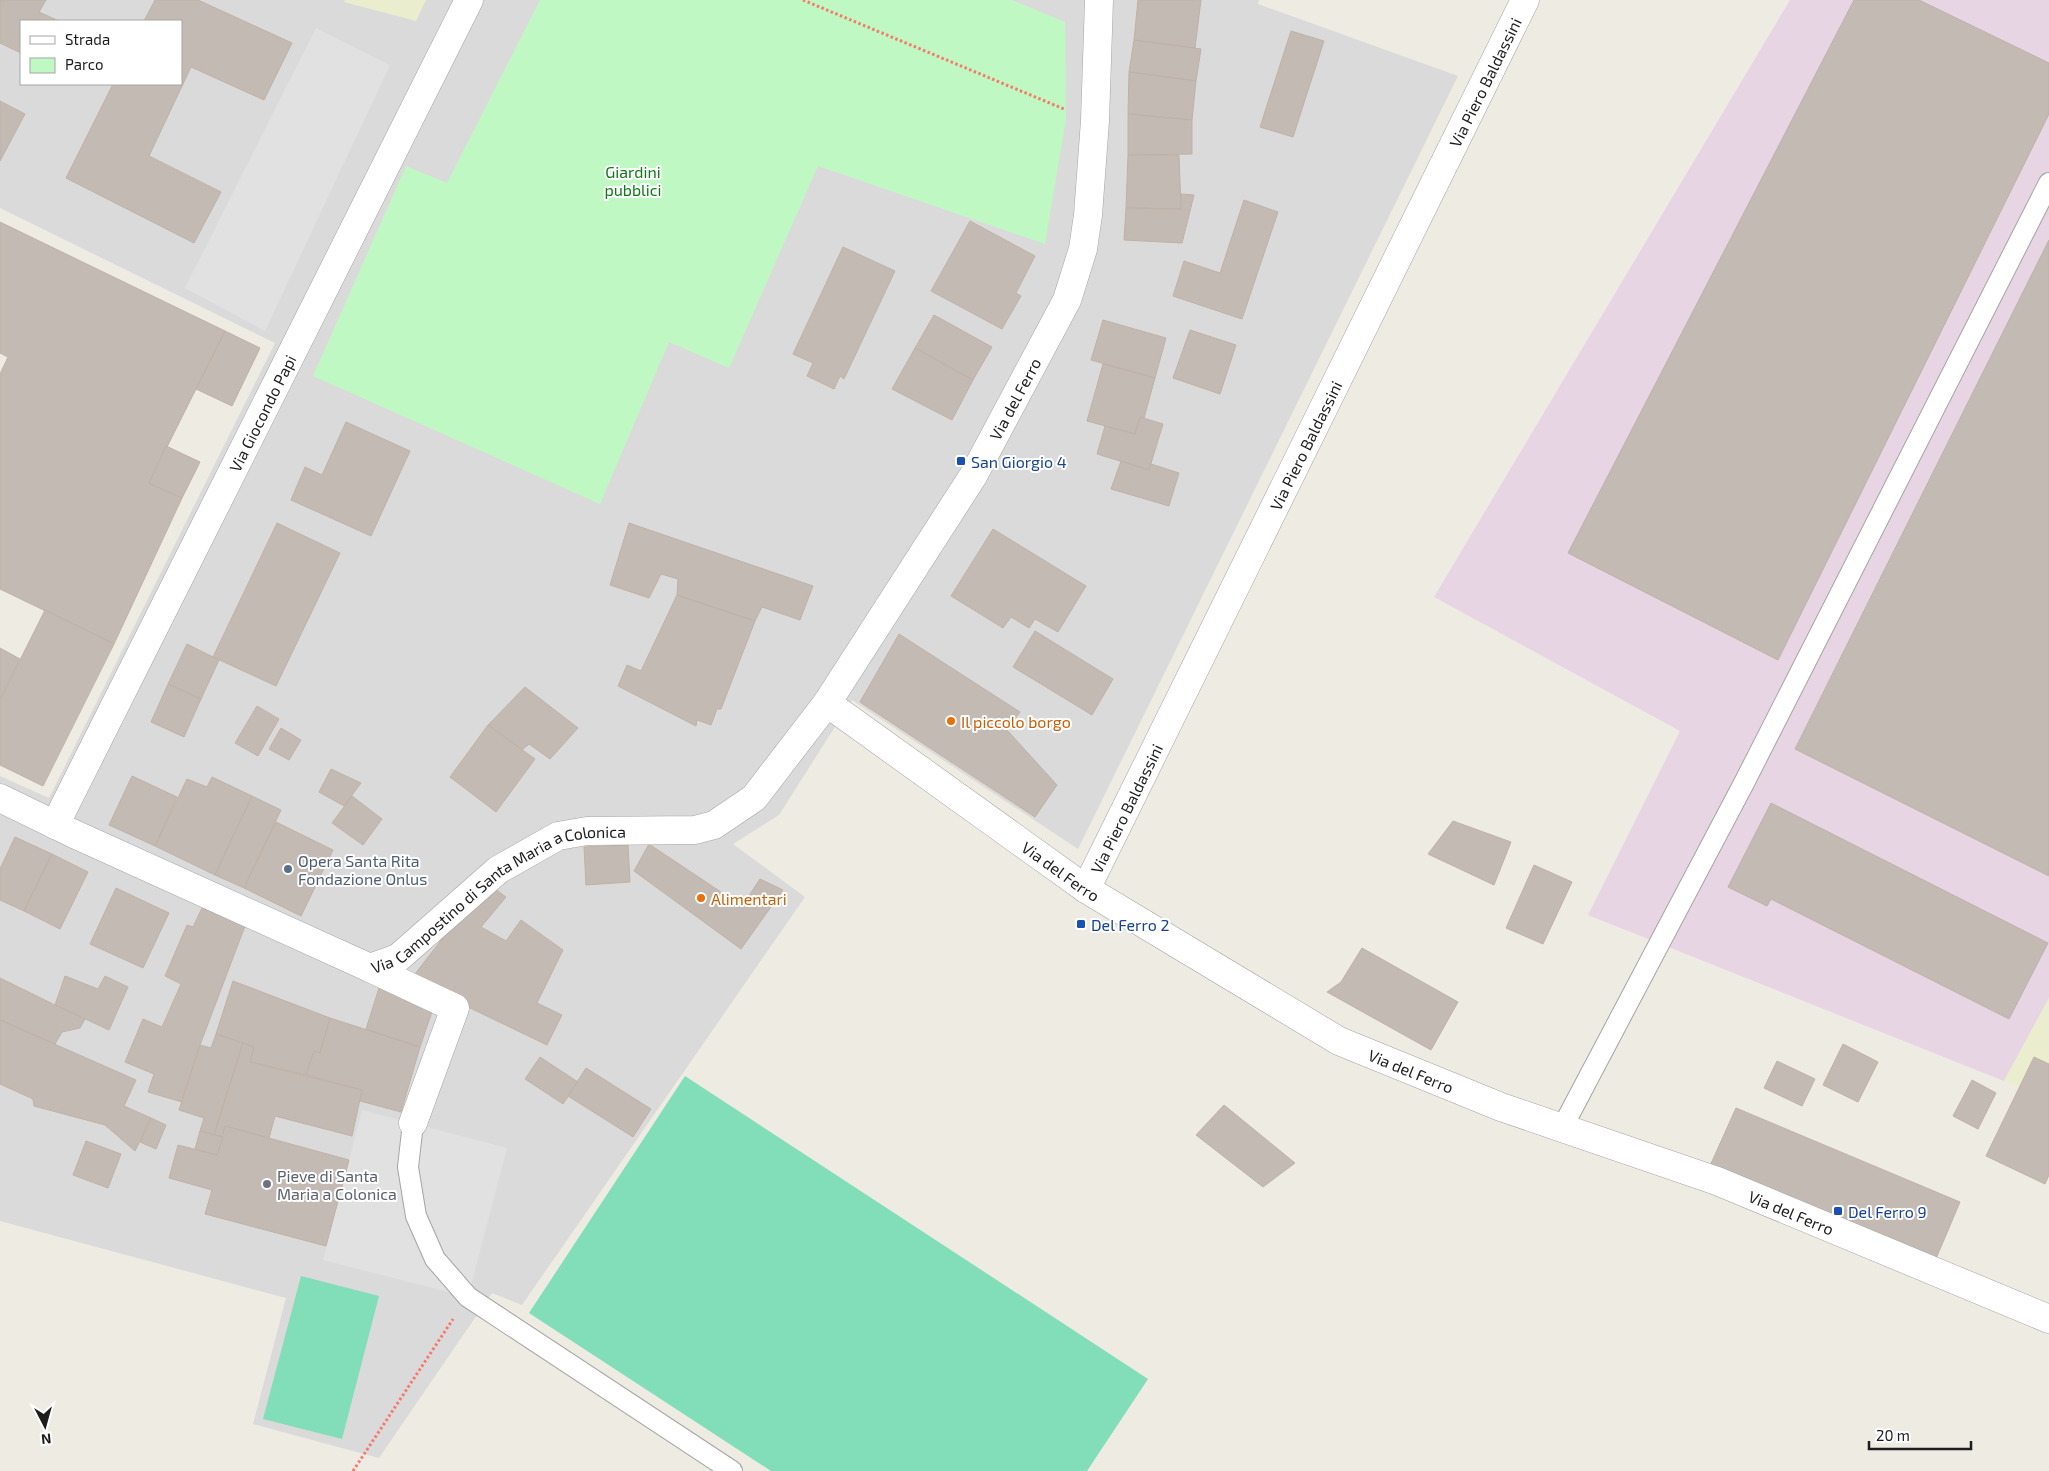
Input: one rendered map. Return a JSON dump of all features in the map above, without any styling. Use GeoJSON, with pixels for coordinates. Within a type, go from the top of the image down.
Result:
{"type":"FeatureCollection","features":[{"type":"Feature","properties":{"kind":"street","name":"Via Giocondo Papi"},"geometry":{"type":"LineString","coordinates":[[55,825],[469,0]]}},
{"type":"Feature","properties":{"kind":"street","name":"Via del Ferro"},"geometry":{"type":"LineString","coordinates":[[1099,0],[1095,121],[1083,249],[1067,300],[973,476],[827,703],[1086,890],[1338,1041],[1501,1107],[1717,1181],[2049,1319]]}},
{"type":"Feature","properties":{"kind":"street","name":"Via Piero Baldassini"},"geometry":{"type":"LineString","coordinates":[[1086,890],[1526,0]]}},
{"type":"Feature","properties":{"kind":"street","name":"Via Campostino di Santa Maria a Colonica"},"geometry":{"type":"LineString","coordinates":[[0,798],[55,825],[370,968],[398,958],[498,870],[558,836],[587,831],[695,830],[722,820],[754,798],[827,703]]}},
{"type":"Feature","properties":{"kind":"street"},"geometry":{"type":"LineString","coordinates":[[370,968],[455,1008],[413,1124]]}},
{"type":"Feature","properties":{"kind":"lane"},"geometry":{"type":"LineString","coordinates":[[1562,1128],[1744,784],[2049,183]]}},
{"type":"Feature","properties":{"kind":"lane"},"geometry":{"type":"LineString","coordinates":[[413,1124],[408,1166],[416,1216],[435,1259],[468,1297],[732,1471]]}},
{"type":"Feature","properties":{"kind":"path"},"geometry":{"type":"LineString","coordinates":[[803,0],[1095,121]]}},
{"type":"Feature","properties":{"kind":"path"},"geometry":{"type":"LineString","coordinates":[[353,1471],[468,1297]]}},
{"type":"Feature","properties":{"kind":"shaded area"},"geometry":{"type":"Polygon","coordinates":[[[0,0],[1259,0],[1258,4],[1458,76],[1078,849],[852,700],[779,815],[733,844],[805,897],[522,1305],[492,1293],[379,1458],[253,1424],[286,1298],[0,1221],[0,776],[49,798],[275,343],[0,208],[0,0]]]}},
{"type":"Feature","properties":{"kind":"shaded area"},"geometry":{"type":"Polygon","coordinates":[[[1790,0],[2049,0],[2049,998],[2004,1081],[1588,915],[1680,731],[1434,597],[1790,0]]]}},
{"type":"Feature","properties":{"kind":"shaded area"},"geometry":{"type":"Polygon","coordinates":[[[316,28],[390,65],[265,331],[185,288],[316,28]]]}},
{"type":"Feature","properties":{"kind":"shaded area"},"geometry":{"type":"Polygon","coordinates":[[[362,1110],[507,1148],[468,1297],[323,1260],[362,1110]]]}},
{"type":"Feature","properties":{"kind":"green space"},"geometry":{"type":"Polygon","coordinates":[[[345,0],[426,0],[416,21],[344,2],[345,0]]]}},
{"type":"Feature","properties":{"kind":"green space","name":"Giardini pubblici"},"geometry":{"type":"Polygon","coordinates":[[[540,0],[1012,0],[1065,22],[1066,119],[1045,244],[818,166],[729,368],[669,342],[600,504],[313,376],[406,166],[447,183],[540,0]]]}},
{"type":"Feature","properties":{"kind":"green space"},"geometry":{"type":"Polygon","coordinates":[[[2049,998],[2049,1097],[2004,1081],[2049,998]]]}},
{"type":"Feature","properties":{"kind":"green space"},"geometry":{"type":"Polygon","coordinates":[[[685,1076],[1148,1379],[1087,1471],[771,1471],[529,1313],[685,1076]]]}},
{"type":"Feature","properties":{"kind":"green space"},"geometry":{"type":"Polygon","coordinates":[[[301,1276],[379,1296],[342,1439],[263,1419],[301,1276]]]}},
{"type":"Feature","properties":{"kind":"building"},"geometry":{"type":"Polygon","coordinates":[[[0,0],[46,0],[39,12],[57,20],[20,20],[20,53],[0,43],[0,0]]]}},
{"type":"Feature","properties":{"kind":"building"},"geometry":{"type":"Polygon","coordinates":[[[155,0],[198,0],[292,43],[264,100],[191,67],[149,156],[221,192],[194,243],[66,178],[112,85],[182,85],[182,20],[145,20],[155,0]]]}},
{"type":"Feature","properties":{"kind":"building"},"geometry":{"type":"Polygon","coordinates":[[[1138,0],[1201,0],[1195,48],[1134,40],[1138,0]]]}},
{"type":"Feature","properties":{"kind":"building"},"geometry":{"type":"Polygon","coordinates":[[[1854,0],[1919,0],[2049,63],[2049,114],[1778,660],[1568,553],[1854,0]]]}},
{"type":"Feature","properties":{"kind":"building"},"geometry":{"type":"Polygon","coordinates":[[[1291,31],[1324,41],[1293,137],[1260,127],[1291,31]]]}},
{"type":"Feature","properties":{"kind":"building"},"geometry":{"type":"Polygon","coordinates":[[[1134,40],[1201,49],[1196,81],[1129,72],[1134,40]]]}},
{"type":"Feature","properties":{"kind":"building"},"geometry":{"type":"Polygon","coordinates":[[[1129,72],[1196,81],[1192,120],[1128,114],[1129,72]]]}},
{"type":"Feature","properties":{"kind":"building"},"geometry":{"type":"Polygon","coordinates":[[[0,101],[25,114],[0,161],[0,101]]]}},
{"type":"Feature","properties":{"kind":"building"},"geometry":{"type":"Polygon","coordinates":[[[1128,114],[1192,120],[1192,154],[1128,155],[1128,114]]]}},
{"type":"Feature","properties":{"kind":"building"},"geometry":{"type":"Polygon","coordinates":[[[1128,155],[1179,155],[1181,209],[1126,208],[1128,155]]]}},
{"type":"Feature","properties":{"kind":"building"},"geometry":{"type":"Polygon","coordinates":[[[1181,194],[1194,195],[1182,243],[1124,240],[1126,208],[1181,209],[1181,194]]]}},
{"type":"Feature","properties":{"kind":"building"},"geometry":{"type":"Polygon","coordinates":[[[1244,200],[1278,212],[1242,319],[1173,296],[1184,261],[1220,273],[1244,200]]]}},
{"type":"Feature","properties":{"kind":"building"},"geometry":{"type":"Polygon","coordinates":[[[970,221],[1035,256],[1016,293],[1021,296],[1002,329],[931,291],[970,221]]]}},
{"type":"Feature","properties":{"kind":"building"},"geometry":{"type":"Polygon","coordinates":[[[0,222],[225,331],[149,483],[182,498],[114,644],[0,589],[0,374],[8,357],[0,353],[0,222]]]}},
{"type":"Feature","properties":{"kind":"building"},"geometry":{"type":"Polygon","coordinates":[[[2049,240],[2049,876],[1795,749],[2049,240]]]}},
{"type":"Feature","properties":{"kind":"building"},"geometry":{"type":"Polygon","coordinates":[[[843,247],[895,271],[844,379],[840,376],[834,389],[807,376],[813,363],[793,354],[843,247]]]}},
{"type":"Feature","properties":{"kind":"building"},"geometry":{"type":"Polygon","coordinates":[[[934,315],[992,347],[973,380],[915,348],[934,315]]]}},
{"type":"Feature","properties":{"kind":"building"},"geometry":{"type":"Polygon","coordinates":[[[1103,320],[1166,338],[1155,378],[1091,360],[1103,320]]]}},
{"type":"Feature","properties":{"kind":"building"},"geometry":{"type":"Polygon","coordinates":[[[1190,330],[1236,345],[1220,394],[1173,378],[1190,330]]]}},
{"type":"Feature","properties":{"kind":"building"},"geometry":{"type":"Polygon","coordinates":[[[225,331],[260,348],[232,406],[196,389],[225,331]]]}},
{"type":"Feature","properties":{"kind":"building"},"geometry":{"type":"Polygon","coordinates":[[[915,348],[973,380],[952,420],[892,389],[915,348]]]}},
{"type":"Feature","properties":{"kind":"building"},"geometry":{"type":"Polygon","coordinates":[[[1103,364],[1155,378],[1144,418],[1140,417],[1135,434],[1087,421],[1103,364]]]}},
{"type":"Feature","properties":{"kind":"building"},"geometry":{"type":"Polygon","coordinates":[[[1140,417],[1163,424],[1149,470],[1097,454],[1105,426],[1135,434],[1140,417]]]}},
{"type":"Feature","properties":{"kind":"building"},"geometry":{"type":"Polygon","coordinates":[[[346,422],[410,451],[371,536],[291,500],[305,467],[322,475],[346,422]]]}},
{"type":"Feature","properties":{"kind":"building"},"geometry":{"type":"Polygon","coordinates":[[[166,446],[200,462],[182,498],[149,483],[166,446]]]}},
{"type":"Feature","properties":{"kind":"building"},"geometry":{"type":"Polygon","coordinates":[[[1121,461],[1149,470],[1151,464],[1179,473],[1169,506],[1111,489],[1121,461]]]}},
{"type":"Feature","properties":{"kind":"building"},"geometry":{"type":"Polygon","coordinates":[[[277,523],[340,553],[276,686],[213,657],[277,523]]]}},
{"type":"Feature","properties":{"kind":"building"},"geometry":{"type":"Polygon","coordinates":[[[629,523],[813,586],[800,620],[762,607],[755,621],[677,595],[678,579],[661,574],[649,598],[610,585],[629,523]]]}},
{"type":"Feature","properties":{"kind":"building"},"geometry":{"type":"Polygon","coordinates":[[[993,529],[1086,586],[1058,632],[1035,619],[1029,628],[1011,617],[1003,628],[951,596],[993,529]]]}},
{"type":"Feature","properties":{"kind":"building"},"geometry":{"type":"Polygon","coordinates":[[[677,595],[755,621],[721,709],[717,709],[711,725],[697,720],[696,726],[618,686],[627,665],[641,671],[677,595]]]}},
{"type":"Feature","properties":{"kind":"building"},"geometry":{"type":"Polygon","coordinates":[[[45,610],[114,644],[43,786],[0,765],[0,700],[45,610]]]}},
{"type":"Feature","properties":{"kind":"building"},"geometry":{"type":"Polygon","coordinates":[[[1035,631],[1113,679],[1092,715],[1013,667],[1035,631]]]}},
{"type":"Feature","properties":{"kind":"building","name":"Il piccolo borgo"},"geometry":{"type":"Polygon","coordinates":[[[899,634],[1020,712],[1007,730],[1057,785],[1035,817],[860,702],[899,634]]]}},
{"type":"Feature","properties":{"kind":"building"},"geometry":{"type":"Polygon","coordinates":[[[187,644],[219,660],[201,699],[168,684],[187,644]]]}},
{"type":"Feature","properties":{"kind":"building"},"geometry":{"type":"Polygon","coordinates":[[[0,648],[20,659],[0,699],[0,648]]]}},
{"type":"Feature","properties":{"kind":"building"},"geometry":{"type":"Polygon","coordinates":[[[168,684],[201,699],[184,737],[151,722],[168,684]]]}},
{"type":"Feature","properties":{"kind":"building"},"geometry":{"type":"Polygon","coordinates":[[[525,687],[578,728],[550,759],[529,744],[522,750],[488,725],[525,687]]]}},
{"type":"Feature","properties":{"kind":"building"},"geometry":{"type":"Polygon","coordinates":[[[257,706],[279,719],[258,756],[235,743],[257,706]]]}},
{"type":"Feature","properties":{"kind":"building"},"geometry":{"type":"Polygon","coordinates":[[[488,725],[535,759],[496,812],[450,777],[488,725]]]}},
{"type":"Feature","properties":{"kind":"building"},"geometry":{"type":"Polygon","coordinates":[[[281,728],[301,740],[289,760],[269,749],[281,728]]]}},
{"type":"Feature","properties":{"kind":"building"},"geometry":{"type":"Polygon","coordinates":[[[331,769],[361,783],[344,806],[319,792],[331,769]]]}},
{"type":"Feature","properties":{"kind":"building"},"geometry":{"type":"Polygon","coordinates":[[[132,776],[177,797],[155,846],[109,825],[132,776]]]}},
{"type":"Feature","properties":{"kind":"building"},"geometry":{"type":"Polygon","coordinates":[[[212,777],[252,796],[215,875],[155,846],[187,779],[207,787],[212,777]]]}},
{"type":"Feature","properties":{"kind":"building"},"geometry":{"type":"Polygon","coordinates":[[[252,796],[281,810],[244,888],[215,875],[252,796]]]}},
{"type":"Feature","properties":{"kind":"building"},"geometry":{"type":"Polygon","coordinates":[[[352,796],[382,819],[363,845],[332,823],[352,796]]]}},
{"type":"Feature","properties":{"kind":"building"},"geometry":{"type":"Polygon","coordinates":[[[1771,803],[2048,943],[2009,1019],[1771,899],[1767,906],[1728,887],[1771,803]]]}},
{"type":"Feature","properties":{"kind":"building"},"geometry":{"type":"Polygon","coordinates":[[[1453,821],[1511,842],[1494,885],[1428,854],[1453,821]]]}},
{"type":"Feature","properties":{"kind":"building","name":"Opera Santa Rita Fondazione Onlus"},"geometry":{"type":"Polygon","coordinates":[[[276,822],[333,850],[301,916],[244,888],[276,822]]]}},
{"type":"Feature","properties":{"kind":"building"},"geometry":{"type":"Polygon","coordinates":[[[15,837],[52,854],[24,911],[0,900],[0,869],[15,837]]]}},
{"type":"Feature","properties":{"kind":"building","name":"Alimentari"},"geometry":{"type":"Polygon","coordinates":[[[649,844],[742,906],[760,879],[783,890],[741,949],[634,871],[649,844]]]}},
{"type":"Feature","properties":{"kind":"building"},"geometry":{"type":"Polygon","coordinates":[[[628,845],[630,882],[586,885],[584,847],[628,845]]]}},
{"type":"Feature","properties":{"kind":"building"},"geometry":{"type":"Polygon","coordinates":[[[52,854],[88,872],[60,929],[24,911],[52,854]]]}},
{"type":"Feature","properties":{"kind":"building"},"geometry":{"type":"Polygon","coordinates":[[[1534,865],[1572,882],[1543,944],[1506,928],[1534,865]]]}},
{"type":"Feature","properties":{"kind":"building"},"geometry":{"type":"Polygon","coordinates":[[[116,888],[169,913],[143,968],[90,944],[116,888]]]}},
{"type":"Feature","properties":{"kind":"building"},"geometry":{"type":"Polygon","coordinates":[[[495,889],[506,897],[481,927],[506,941],[521,920],[563,950],[537,1003],[562,1015],[547,1045],[468,1007],[415,974],[459,917],[495,889]]]}},
{"type":"Feature","properties":{"kind":"building"},"geometry":{"type":"Polygon","coordinates":[[[202,908],[245,926],[200,1045],[182,1102],[148,1092],[154,1074],[125,1062],[143,1019],[162,1027],[181,984],[165,976],[187,925],[193,927],[202,908]]]}},
{"type":"Feature","properties":{"kind":"building"},"geometry":{"type":"Polygon","coordinates":[[[1362,948],[1458,1002],[1431,1050],[1327,992],[1341,982],[1362,948]]]}},
{"type":"Feature","properties":{"kind":"building"},"geometry":{"type":"Polygon","coordinates":[[[65,976],[98,989],[105,976],[128,987],[109,1030],[55,1005],[65,976]]]}},
{"type":"Feature","properties":{"kind":"building"},"geometry":{"type":"Polygon","coordinates":[[[0,978],[85,1019],[80,1028],[62,1032],[55,1044],[0,1020],[0,978]]]}},
{"type":"Feature","properties":{"kind":"building"},"geometry":{"type":"Polygon","coordinates":[[[233,981],[330,1018],[320,1053],[314,1051],[306,1075],[250,1062],[254,1047],[216,1034],[233,981]]]}},
{"type":"Feature","properties":{"kind":"building"},"geometry":{"type":"Polygon","coordinates":[[[379,988],[434,1006],[420,1047],[366,1029],[379,988]]]}},
{"type":"Feature","properties":{"kind":"building"},"geometry":{"type":"Polygon","coordinates":[[[330,1018],[420,1047],[401,1112],[360,1101],[362,1090],[306,1075],[314,1051],[320,1053],[330,1018]]]}},
{"type":"Feature","properties":{"kind":"building"},"geometry":{"type":"Polygon","coordinates":[[[0,1020],[136,1080],[124,1106],[151,1118],[135,1151],[105,1125],[34,1106],[33,1099],[0,1084],[0,1020]]]}},
{"type":"Feature","properties":{"kind":"building"},"geometry":{"type":"Polygon","coordinates":[[[216,1034],[243,1043],[214,1135],[200,1131],[204,1118],[179,1110],[200,1045],[211,1048],[216,1034]]]}},
{"type":"Feature","properties":{"kind":"building"},"geometry":{"type":"Polygon","coordinates":[[[243,1043],[254,1047],[250,1062],[362,1090],[352,1136],[275,1116],[269,1138],[225,1126],[223,1137],[214,1135],[243,1043]]]}},
{"type":"Feature","properties":{"kind":"building"},"geometry":{"type":"Polygon","coordinates":[[[1843,1044],[1878,1062],[1858,1102],[1823,1085],[1843,1044]]]}},
{"type":"Feature","properties":{"kind":"building"},"geometry":{"type":"Polygon","coordinates":[[[540,1057],[578,1082],[563,1104],[525,1079],[540,1057]]]}},
{"type":"Feature","properties":{"kind":"building"},"geometry":{"type":"Polygon","coordinates":[[[2034,1057],[2049,1064],[2049,1175],[2045,1184],[1986,1156],[2034,1057]]]}},
{"type":"Feature","properties":{"kind":"building"},"geometry":{"type":"Polygon","coordinates":[[[1777,1061],[1815,1079],[1802,1106],[1764,1088],[1777,1061]]]}},
{"type":"Feature","properties":{"kind":"building"},"geometry":{"type":"Polygon","coordinates":[[[586,1068],[651,1109],[633,1137],[568,1096],[586,1068]]]}},
{"type":"Feature","properties":{"kind":"building"},"geometry":{"type":"Polygon","coordinates":[[[1972,1080],[1996,1093],[1978,1129],[1953,1116],[1972,1080]]]}},
{"type":"Feature","properties":{"kind":"building"},"geometry":{"type":"Polygon","coordinates":[[[1224,1105],[1295,1163],[1263,1187],[1196,1135],[1224,1105]]]}},
{"type":"Feature","properties":{"kind":"building"},"geometry":{"type":"Polygon","coordinates":[[[1736,1108],[1960,1202],[1935,1261],[1709,1168],[1736,1108]]]}},
{"type":"Feature","properties":{"kind":"building"},"geometry":{"type":"Polygon","coordinates":[[[151,1118],[166,1125],[156,1149],[140,1142],[151,1118]]]}},
{"type":"Feature","properties":{"kind":"building","name":"Pieve di Santa Maria a Colonica"},"geometry":{"type":"Polygon","coordinates":[[[225,1126],[349,1160],[326,1246],[205,1214],[212,1190],[169,1178],[178,1145],[217,1155],[225,1126]]]}},
{"type":"Feature","properties":{"kind":"building"},"geometry":{"type":"Polygon","coordinates":[[[200,1131],[223,1137],[217,1155],[195,1149],[200,1131]]]}},
{"type":"Feature","properties":{"kind":"building"},"geometry":{"type":"Polygon","coordinates":[[[86,1141],[121,1154],[108,1188],[73,1175],[86,1141]]]}},
{"type":"Feature","properties":{"kind":"place","name":"San Giorgio 4"},"geometry":{"type":"Point","coordinates":[961,461]}},
{"type":"Feature","properties":{"kind":"place","name":"Il piccolo borgo"},"geometry":{"type":"Point","coordinates":[951,721]}},
{"type":"Feature","properties":{"kind":"place","name":"Opera Santa Rita Fondazione Onlus"},"geometry":{"type":"Point","coordinates":[288,869]}},
{"type":"Feature","properties":{"kind":"place","name":"Alimentari"},"geometry":{"type":"Point","coordinates":[701,898]}},
{"type":"Feature","properties":{"kind":"place","name":"Del Ferro 2"},"geometry":{"type":"Point","coordinates":[1081,924]}},
{"type":"Feature","properties":{"kind":"place","name":"Pieve di Santa Maria a Colonica"},"geometry":{"type":"Point","coordinates":[267,1184]}},
{"type":"Feature","properties":{"kind":"place","name":"Del Ferro 9"},"geometry":{"type":"Point","coordinates":[1838,1211]}}]}
